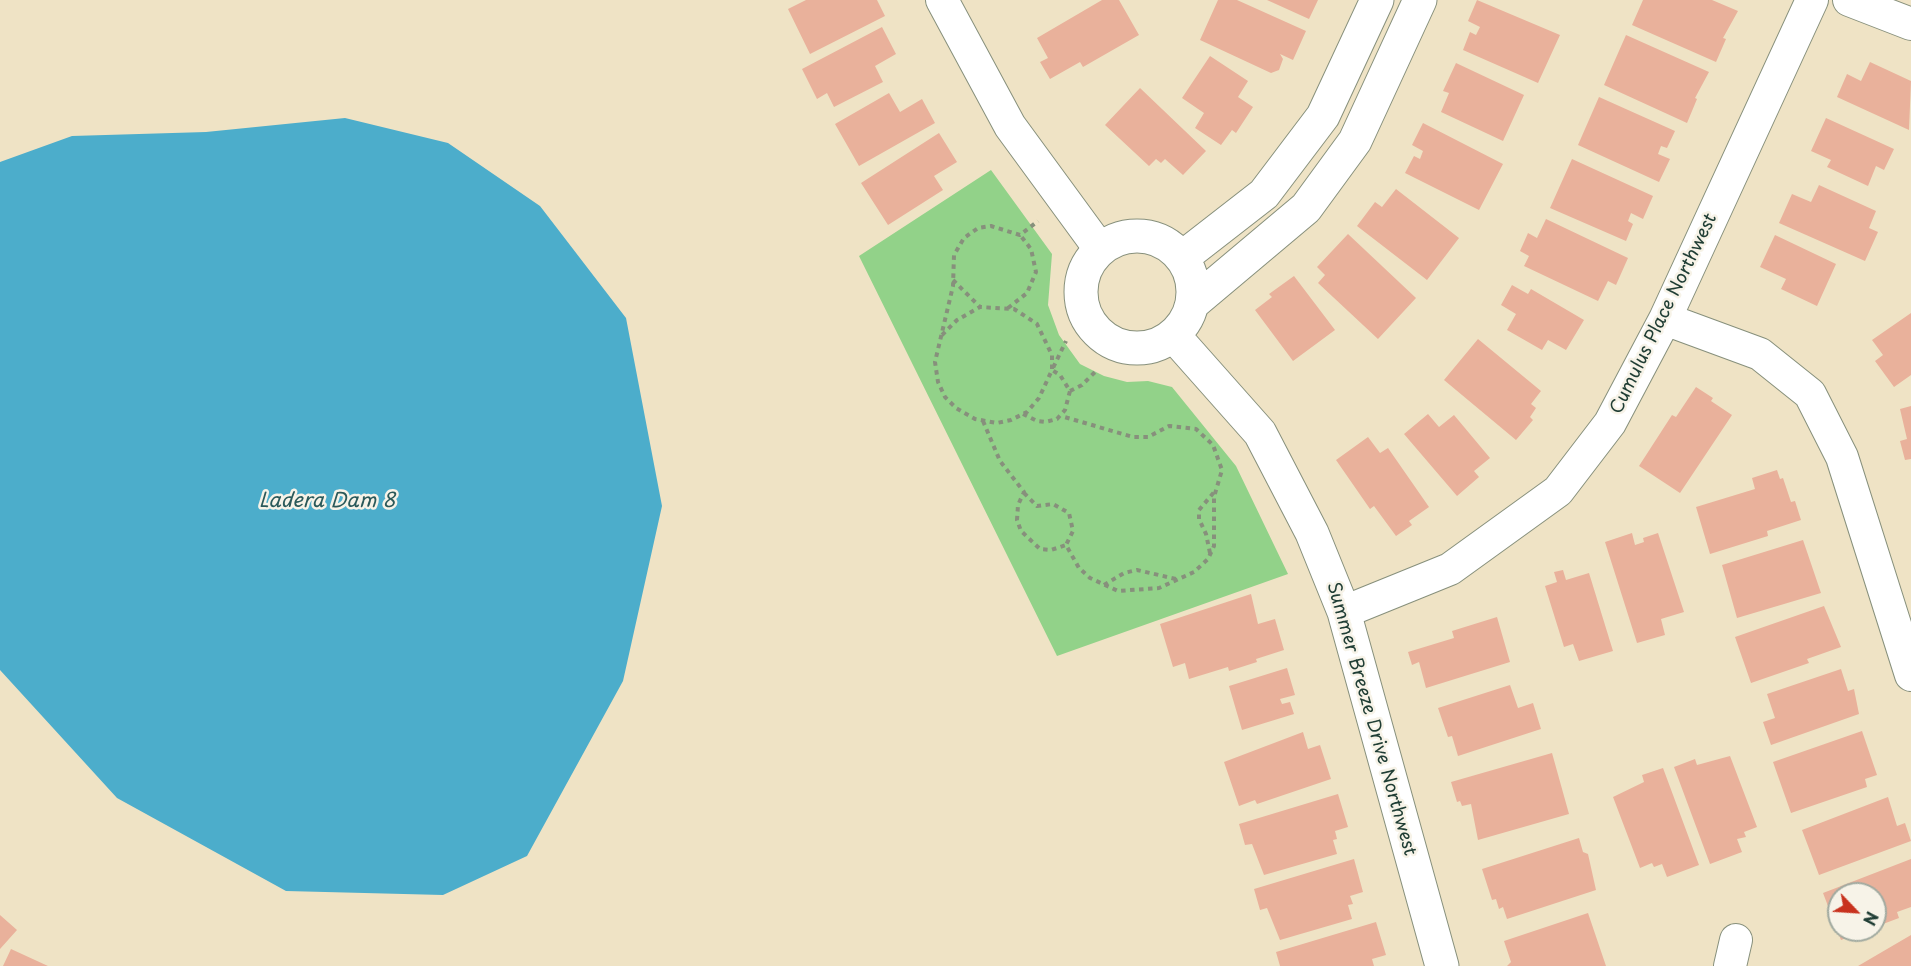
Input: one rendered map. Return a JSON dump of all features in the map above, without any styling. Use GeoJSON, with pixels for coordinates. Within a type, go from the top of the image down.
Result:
{"type":"FeatureCollection","features":[{"type":"Feature","properties":{"kind":"street"},"geometry":{"type":"LineString","coordinates":[[942,0],[1010,126],[1100,249]]}},
{"type":"Feature","properties":{"kind":"street"},"geometry":{"type":"LineString","coordinates":[[1183,257],[1264,194],[1323,116],[1377,0]]}},
{"type":"Feature","properties":{"kind":"street"},"geometry":{"type":"LineString","coordinates":[[1193,303],[1306,208],[1355,141],[1420,0]]}},
{"type":"Feature","properties":{"kind":"street","name":"Cumulus Place Northwest"},"geometry":{"type":"LineString","coordinates":[[1344,612],[1450,569],[1558,491],[1610,423],[1665,319],[1812,0]]}},
{"type":"Feature","properties":{"kind":"street"},"geometry":{"type":"LineString","coordinates":[[1849,0],[1911,24]]}},
{"type":"Feature","properties":{"kind":"street"},"geometry":{"type":"LineString","coordinates":[[1135,236],[1155,238],[1183,257],[1193,281],[1193,303],[1186,322],[1174,336],[1147,349],[1128,349],[1110,343],[1092,327],[1084,311],[1080,290],[1087,267],[1100,249],[1120,238],[1135,236]]}},
{"type":"Feature","properties":{"kind":"street"},"geometry":{"type":"LineString","coordinates":[[1665,319],[1760,354],[1810,394],[1842,457],[1911,675]]}},
{"type":"Feature","properties":{"kind":"street","name":"Summer Breeze Drive Northwest"},"geometry":{"type":"LineString","coordinates":[[1174,336],[1260,433],[1312,533],[1344,612],[1442,966]]}},
{"type":"Feature","properties":{"kind":"path"},"geometry":{"type":"LineString","coordinates":[[1020,235],[1038,221]]}},
{"type":"Feature","properties":{"kind":"path"},"geometry":{"type":"LineString","coordinates":[[1007,309],[1027,293],[1036,272],[1032,249],[1020,235],[991,226],[978,228],[964,238],[954,255],[953,280],[946,322],[935,362],[938,382],[945,397],[956,408],[982,421],[997,423],[1023,414],[1039,398],[1066,341]]}},
{"type":"Feature","properties":{"kind":"path"},"geometry":{"type":"LineString","coordinates":[[953,280],[980,307]]}},
{"type":"Feature","properties":{"kind":"path"},"geometry":{"type":"LineString","coordinates":[[942,335],[957,320],[980,307],[1014,309],[1036,324],[1052,355],[1052,370]]}},
{"type":"Feature","properties":{"kind":"path"},"geometry":{"type":"LineString","coordinates":[[1023,414],[1036,421],[1051,421],[1061,416],[1068,406],[1070,391],[1060,375],[1052,370]]}},
{"type":"Feature","properties":{"kind":"path"},"geometry":{"type":"LineString","coordinates":[[1070,391],[1082,385],[1097,370]]}},
{"type":"Feature","properties":{"kind":"path"},"geometry":{"type":"LineString","coordinates":[[1061,416],[1133,436],[1148,437],[1168,426],[1196,429],[1214,445],[1222,470],[1213,506],[1216,533],[1210,554],[1194,572],[1159,588],[1118,591],[1090,578],[1079,568],[1066,545]]}},
{"type":"Feature","properties":{"kind":"path"},"geometry":{"type":"LineString","coordinates":[[982,421],[1000,461],[1037,506],[1053,504],[1069,513],[1073,531],[1066,545],[1051,550],[1040,549],[1022,531],[1017,519],[1018,505],[1024,492]]}},
{"type":"Feature","properties":{"kind":"path"},"geometry":{"type":"LineString","coordinates":[[1204,436],[1214,430]]}},
{"type":"Feature","properties":{"kind":"path"},"geometry":{"type":"LineString","coordinates":[[1210,554],[1206,534],[1199,519],[1199,510],[1216,489]]}},
{"type":"Feature","properties":{"kind":"path"},"geometry":{"type":"LineString","coordinates":[[1104,585],[1124,573],[1137,570],[1177,579]]}},
{"type":"Feature","properties":{"kind":"green space"},"geometry":{"type":"Polygon","coordinates":[[[991,170],[1052,254],[1048,305],[1059,335],[1080,364],[1104,376],[1127,382],[1148,381],[1172,387],[1236,466],[1288,574],[1057,656],[859,256],[991,170]]]}},
{"type":"Feature","properties":{"kind":"water","name":"Ladera Dam 8"},"geometry":{"type":"Polygon","coordinates":[[[345,118],[448,143],[540,206],[626,318],[662,506],[623,681],[527,856],[443,895],[286,891],[117,798],[0,670],[0,162],[72,136],[206,132],[345,118]]]}},
{"type":"Feature","properties":{"kind":"building"},"geometry":{"type":"Polygon","coordinates":[[[806,0],[877,0],[885,16],[810,54],[788,9],[806,0]]]}},
{"type":"Feature","properties":{"kind":"building"},"geometry":{"type":"Polygon","coordinates":[[[1102,0],[1119,0],[1139,35],[1083,67],[1080,62],[1050,79],[1040,62],[1048,58],[1037,38],[1102,0]]]}},
{"type":"Feature","properties":{"kind":"building"},"geometry":{"type":"Polygon","coordinates":[[[1218,0],[1237,0],[1306,31],[1293,60],[1280,54],[1283,59],[1279,70],[1271,73],[1200,40],[1218,0]]]}},
{"type":"Feature","properties":{"kind":"building"},"geometry":{"type":"Polygon","coordinates":[[[1267,0],[1318,0],[1309,19],[1267,0]]]}},
{"type":"Feature","properties":{"kind":"building"},"geometry":{"type":"Polygon","coordinates":[[[1477,0],[1560,35],[1538,83],[1463,50],[1470,32],[1476,35],[1480,27],[1468,21],[1477,0]]]}},
{"type":"Feature","properties":{"kind":"building"},"geometry":{"type":"Polygon","coordinates":[[[1643,0],[1712,0],[1738,11],[1723,38],[1726,39],[1716,62],[1632,25],[1643,0]]]}},
{"type":"Feature","properties":{"kind":"building"},"geometry":{"type":"Polygon","coordinates":[[[882,27],[896,54],[875,66],[883,82],[834,107],[827,93],[817,99],[802,69],[882,27]]]}},
{"type":"Feature","properties":{"kind":"building"},"geometry":{"type":"Polygon","coordinates":[[[1626,35],[1709,72],[1695,98],[1697,99],[1687,123],[1604,85],[1626,35]]]}},
{"type":"Feature","properties":{"kind":"building"},"geometry":{"type":"Polygon","coordinates":[[[1210,56],[1248,81],[1238,97],[1253,107],[1236,133],[1232,130],[1221,145],[1195,128],[1204,113],[1182,98],[1210,56]]]}},
{"type":"Feature","properties":{"kind":"building"},"geometry":{"type":"Polygon","coordinates":[[[1870,62],[1911,81],[1909,130],[1837,97],[1847,74],[1861,81],[1870,62]]]}},
{"type":"Feature","properties":{"kind":"building"},"geometry":{"type":"Polygon","coordinates":[[[1456,63],[1524,95],[1503,141],[1441,112],[1449,93],[1443,91],[1456,63]]]}},
{"type":"Feature","properties":{"kind":"building"},"geometry":{"type":"Polygon","coordinates":[[[1140,88],[1206,151],[1183,175],[1165,159],[1161,163],[1156,159],[1149,166],[1105,125],[1140,88]]]}},
{"type":"Feature","properties":{"kind":"building"},"geometry":{"type":"Polygon","coordinates":[[[889,93],[900,112],[922,99],[935,123],[859,166],[835,124],[889,93]]]}},
{"type":"Feature","properties":{"kind":"building"},"geometry":{"type":"Polygon","coordinates":[[[1599,97],[1675,131],[1667,148],[1661,146],[1658,154],[1670,159],[1659,182],[1578,145],[1599,97]]]}},
{"type":"Feature","properties":{"kind":"building"},"geometry":{"type":"Polygon","coordinates":[[[1826,118],[1894,149],[1884,170],[1876,166],[1868,186],[1827,167],[1831,160],[1811,151],[1826,118]]]}},
{"type":"Feature","properties":{"kind":"building"},"geometry":{"type":"Polygon","coordinates":[[[1423,123],[1503,164],[1479,210],[1405,173],[1414,156],[1420,159],[1423,151],[1412,145],[1423,123]]]}},
{"type":"Feature","properties":{"kind":"building"},"geometry":{"type":"Polygon","coordinates":[[[939,133],[957,162],[934,176],[943,190],[888,225],[861,183],[939,133]]]}},
{"type":"Feature","properties":{"kind":"building"},"geometry":{"type":"Polygon","coordinates":[[[1572,159],[1653,196],[1643,219],[1631,213],[1628,221],[1633,224],[1626,241],[1550,208],[1572,159]]]}},
{"type":"Feature","properties":{"kind":"building"},"geometry":{"type":"Polygon","coordinates":[[[1819,185],[1876,211],[1869,228],[1878,232],[1865,261],[1779,223],[1792,194],[1811,202],[1819,185]]]}},
{"type":"Feature","properties":{"kind":"building"},"geometry":{"type":"Polygon","coordinates":[[[1396,189],[1459,238],[1427,280],[1357,226],[1375,202],[1382,207],[1396,189]]]}},
{"type":"Feature","properties":{"kind":"building"},"geometry":{"type":"Polygon","coordinates":[[[1546,219],[1628,258],[1616,285],[1608,281],[1598,301],[1524,266],[1529,256],[1520,251],[1528,233],[1537,238],[1546,219]]]}},
{"type":"Feature","properties":{"kind":"building"},"geometry":{"type":"Polygon","coordinates":[[[1348,234],[1416,298],[1378,339],[1318,283],[1325,275],[1317,267],[1348,234]]]}},
{"type":"Feature","properties":{"kind":"building"},"geometry":{"type":"Polygon","coordinates":[[[1775,235],[1836,264],[1817,306],[1781,289],[1786,279],[1760,267],[1775,235]]]}},
{"type":"Feature","properties":{"kind":"building"},"geometry":{"type":"Polygon","coordinates":[[[1294,276],[1335,330],[1293,361],[1255,310],[1272,297],[1269,294],[1294,276]]]}},
{"type":"Feature","properties":{"kind":"building"},"geometry":{"type":"Polygon","coordinates":[[[1512,285],[1528,294],[1531,289],[1584,320],[1566,350],[1548,340],[1542,350],[1507,330],[1516,314],[1501,305],[1512,285]]]}},
{"type":"Feature","properties":{"kind":"building"},"geometry":{"type":"Polygon","coordinates":[[[1911,313],[1911,375],[1894,387],[1875,361],[1883,355],[1872,340],[1911,313]]]}},
{"type":"Feature","properties":{"kind":"building"},"geometry":{"type":"Polygon","coordinates":[[[1478,339],[1541,391],[1531,404],[1536,408],[1530,417],[1533,420],[1516,440],[1444,380],[1478,339]]]}},
{"type":"Feature","properties":{"kind":"building"},"geometry":{"type":"Polygon","coordinates":[[[1696,387],[1713,398],[1711,401],[1732,415],[1680,493],[1639,466],[1672,415],[1676,417],[1696,387]]]}},
{"type":"Feature","properties":{"kind":"building"},"geometry":{"type":"Polygon","coordinates":[[[1911,406],[1911,459],[1905,460],[1900,441],[1907,439],[1900,409],[1911,406]]]}},
{"type":"Feature","properties":{"kind":"building"},"geometry":{"type":"Polygon","coordinates":[[[1428,414],[1439,427],[1454,415],[1490,458],[1474,471],[1479,477],[1457,496],[1404,434],[1428,414]]]}},
{"type":"Feature","properties":{"kind":"building"},"geometry":{"type":"Polygon","coordinates":[[[1368,437],[1380,453],[1388,448],[1429,507],[1409,521],[1412,525],[1396,536],[1374,506],[1370,509],[1336,460],[1368,437]]]}},
{"type":"Feature","properties":{"kind":"building"},"geometry":{"type":"Polygon","coordinates":[[[1777,470],[1780,479],[1783,478],[1791,502],[1795,501],[1801,520],[1767,531],[1768,536],[1710,554],[1696,507],[1755,489],[1752,478],[1777,470]]]}},
{"type":"Feature","properties":{"kind":"building"},"geometry":{"type":"Polygon","coordinates":[[[1632,533],[1635,545],[1644,542],[1643,538],[1658,533],[1684,612],[1661,619],[1665,635],[1637,643],[1605,542],[1632,533]]]}},
{"type":"Feature","properties":{"kind":"building"},"geometry":{"type":"Polygon","coordinates":[[[1803,540],[1821,593],[1737,618],[1722,565],[1803,540]]]}},
{"type":"Feature","properties":{"kind":"building"},"geometry":{"type":"Polygon","coordinates":[[[1563,570],[1566,580],[1589,573],[1613,651],[1579,661],[1573,644],[1564,647],[1545,586],[1557,582],[1554,572],[1563,570]]]}},
{"type":"Feature","properties":{"kind":"building"},"geometry":{"type":"Polygon","coordinates":[[[1251,594],[1258,624],[1275,619],[1284,650],[1229,671],[1228,667],[1189,679],[1185,663],[1173,667],[1160,624],[1251,594]]]}},
{"type":"Feature","properties":{"kind":"building"},"geometry":{"type":"Polygon","coordinates":[[[1824,606],[1841,647],[1807,659],[1809,663],[1751,683],[1735,637],[1824,606]]]}},
{"type":"Feature","properties":{"kind":"building"},"geometry":{"type":"Polygon","coordinates":[[[1497,617],[1510,662],[1426,688],[1419,662],[1412,665],[1408,652],[1454,638],[1452,631],[1497,617]]]}},
{"type":"Feature","properties":{"kind":"building"},"geometry":{"type":"Polygon","coordinates":[[[1287,668],[1295,695],[1280,699],[1282,704],[1290,702],[1294,714],[1242,730],[1229,686],[1287,668]]]}},
{"type":"Feature","properties":{"kind":"building"},"geometry":{"type":"Polygon","coordinates":[[[1841,669],[1848,691],[1854,689],[1859,714],[1771,745],[1763,722],[1775,718],[1767,694],[1841,669]]]}},
{"type":"Feature","properties":{"kind":"building"},"geometry":{"type":"Polygon","coordinates":[[[1510,685],[1518,708],[1533,703],[1541,729],[1458,756],[1452,736],[1448,737],[1438,708],[1510,685]]]}},
{"type":"Feature","properties":{"kind":"building"},"geometry":{"type":"Polygon","coordinates":[[[1862,731],[1877,775],[1865,779],[1867,787],[1791,813],[1773,762],[1862,731]]]}},
{"type":"Feature","properties":{"kind":"building"},"geometry":{"type":"Polygon","coordinates":[[[1303,732],[1308,749],[1320,745],[1331,779],[1257,804],[1255,800],[1239,806],[1224,762],[1303,732]]]}},
{"type":"Feature","properties":{"kind":"building"},"geometry":{"type":"Polygon","coordinates":[[[1552,753],[1569,814],[1478,840],[1471,804],[1462,806],[1460,801],[1457,802],[1451,782],[1552,753]]]}},
{"type":"Feature","properties":{"kind":"building"},"geometry":{"type":"Polygon","coordinates":[[[1730,756],[1757,827],[1744,832],[1746,837],[1737,839],[1742,852],[1710,864],[1674,767],[1695,759],[1697,765],[1730,756]]]}},
{"type":"Feature","properties":{"kind":"building"},"geometry":{"type":"Polygon","coordinates":[[[1663,768],[1699,865],[1667,877],[1662,864],[1654,867],[1652,863],[1640,868],[1613,797],[1644,782],[1642,775],[1663,768]]]}},
{"type":"Feature","properties":{"kind":"building"},"geometry":{"type":"Polygon","coordinates":[[[1338,794],[1348,827],[1335,831],[1337,839],[1333,840],[1337,854],[1264,875],[1252,844],[1245,845],[1239,824],[1338,794]]]}},
{"type":"Feature","properties":{"kind":"building"},"geometry":{"type":"Polygon","coordinates":[[[1888,797],[1897,826],[1905,823],[1911,841],[1819,875],[1802,830],[1888,797]]]}},
{"type":"Feature","properties":{"kind":"building"},"geometry":{"type":"Polygon","coordinates":[[[1579,838],[1583,852],[1588,854],[1596,890],[1507,919],[1503,907],[1499,909],[1496,899],[1492,900],[1482,869],[1579,838]]]}},
{"type":"Feature","properties":{"kind":"building"},"geometry":{"type":"Polygon","coordinates":[[[1354,859],[1363,892],[1350,896],[1353,904],[1348,905],[1352,919],[1280,940],[1267,908],[1260,910],[1254,889],[1354,859]]]}},
{"type":"Feature","properties":{"kind":"building"},"geometry":{"type":"Polygon","coordinates":[[[1911,859],[1911,907],[1897,912],[1899,918],[1887,922],[1887,882],[1851,882],[1911,859]]]}},
{"type":"Feature","properties":{"kind":"building"},"geometry":{"type":"Polygon","coordinates":[[[1827,891],[1827,903],[1823,893],[1827,891]]]}},
{"type":"Feature","properties":{"kind":"building"},"geometry":{"type":"Polygon","coordinates":[[[1588,913],[1606,966],[1507,966],[1511,962],[1504,941],[1588,913]]]}},
{"type":"Feature","properties":{"kind":"building"},"geometry":{"type":"Polygon","coordinates":[[[0,915],[17,930],[0,949],[0,915]]]}},
{"type":"Feature","properties":{"kind":"building"},"geometry":{"type":"Polygon","coordinates":[[[1376,922],[1386,955],[1372,959],[1374,966],[1280,966],[1276,952],[1376,922]]]}},
{"type":"Feature","properties":{"kind":"building"},"geometry":{"type":"Polygon","coordinates":[[[1911,935],[1911,966],[1858,966],[1911,935]]]}},
{"type":"Feature","properties":{"kind":"building"},"geometry":{"type":"Polygon","coordinates":[[[11,949],[48,966],[3,966],[11,949]]]}}]}
